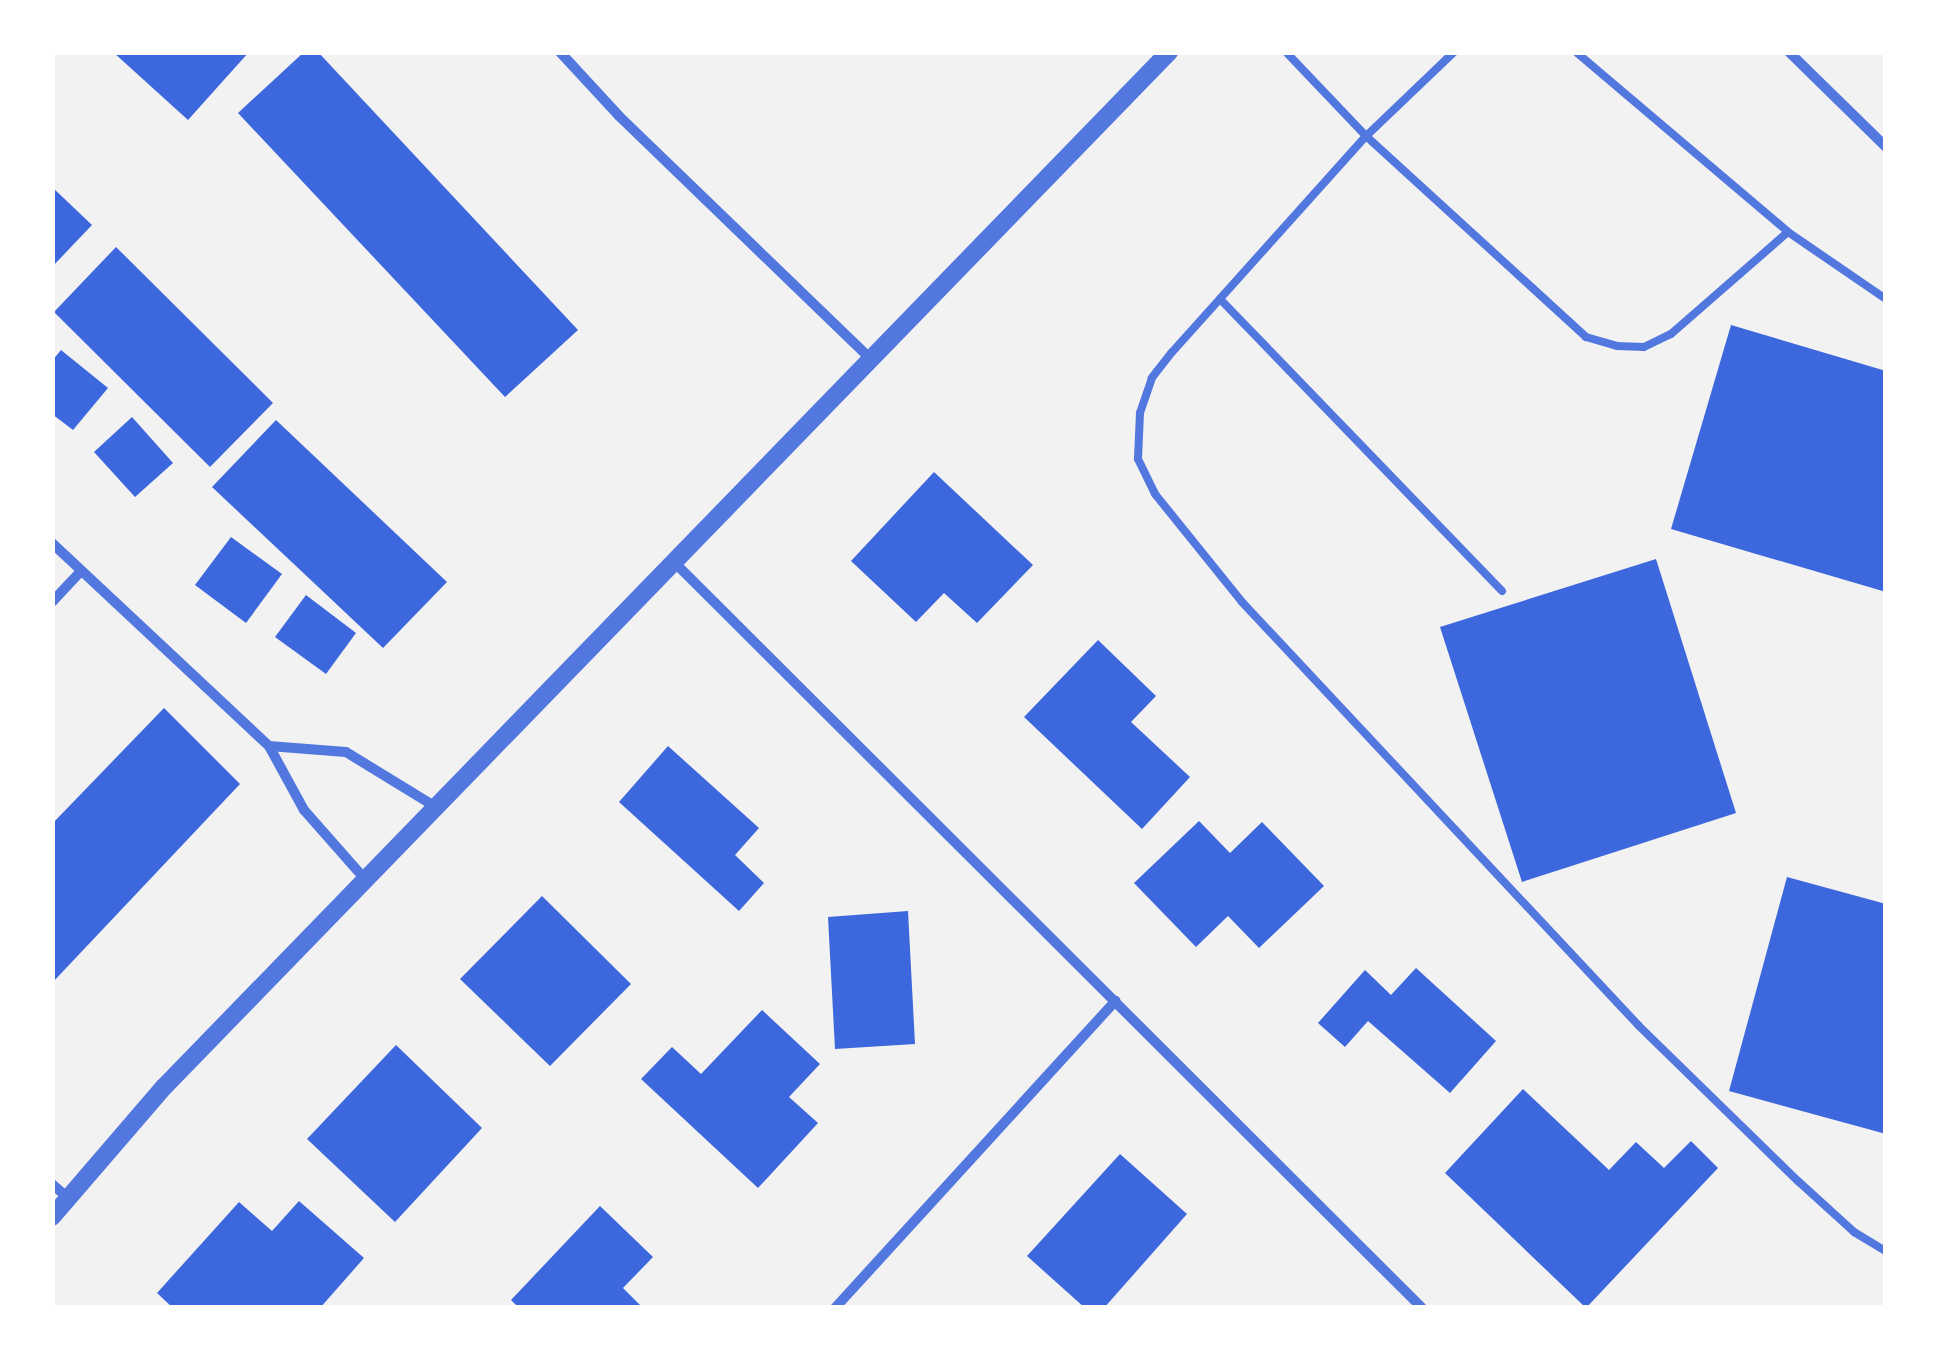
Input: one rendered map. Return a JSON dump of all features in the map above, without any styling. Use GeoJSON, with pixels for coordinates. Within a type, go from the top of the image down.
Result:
{"type":"FeatureCollection","features":[{"type":"Feature","properties":{"kind":"street"},"geometry":{"type":"LineString","coordinates":[[560,52],[870,358]]}},
{"type":"Feature","properties":{"kind":"street"},"geometry":{"type":"LineString","coordinates":[[1788,52],[1886,147]]}},
{"type":"Feature","properties":{"kind":"street"},"geometry":{"type":"LineString","coordinates":[[52,1217],[164,1086],[1160,56]]}},
{"type":"Feature","properties":{"kind":"street"},"geometry":{"type":"LineString","coordinates":[[52,543],[270,746],[304,810],[364,878]]}},
{"type":"Feature","properties":{"kind":"street"},"geometry":{"type":"LineString","coordinates":[[672,560],[1422,1308]]}},
{"type":"Feature","properties":{"kind":"street"},"geometry":{"type":"LineString","coordinates":[[52,602],[81,571]]}},
{"type":"Feature","properties":{"kind":"street"},"geometry":{"type":"LineString","coordinates":[[270,746],[346,752],[434,806]]}},
{"type":"Feature","properties":{"kind":"street"},"geometry":{"type":"LineString","coordinates":[[834,1308],[1115,1001]]}},
{"type":"Feature","properties":{"kind":"street"},"geometry":{"type":"LineString","coordinates":[[52,1184],[68,1198]]}},
{"type":"Feature","properties":{"kind":"lane"},"geometry":{"type":"LineString","coordinates":[[1286,52],[1366,136],[1586,337],[1617,346],[1644,347],[1671,334],[1788,232]]}},
{"type":"Feature","properties":{"kind":"lane"},"geometry":{"type":"LineString","coordinates":[[1454,52],[1366,136],[1152,378],[1140,413],[1138,459],[1155,494],[1242,602],[1639,1026],[1798,1181],[1854,1232],[1886,1251]]}},
{"type":"Feature","properties":{"kind":"lane"},"geometry":{"type":"LineString","coordinates":[[1576,52],[1788,232],[1886,299]]}},
{"type":"Feature","properties":{"kind":"lane"},"geometry":{"type":"LineString","coordinates":[[1220,299],[1502,591]]}},
{"type":"Feature","properties":{"kind":"building"},"geometry":{"type":"Polygon","coordinates":[[[113,52],[249,52],[188,120],[113,52]]]}},
{"type":"Feature","properties":{"kind":"building"},"geometry":{"type":"Polygon","coordinates":[[[304,52],[318,52],[578,330],[505,397],[238,113],[304,52]]]}},
{"type":"Feature","properties":{"kind":"building"},"geometry":{"type":"Polygon","coordinates":[[[52,187],[92,225],[52,267],[52,187]]]}},
{"type":"Feature","properties":{"kind":"building"},"geometry":{"type":"Polygon","coordinates":[[[116,247],[273,403],[210,467],[54,312],[116,247]]]}},
{"type":"Feature","properties":{"kind":"building"},"geometry":{"type":"Polygon","coordinates":[[[1731,325],[1886,371],[1886,592],[1671,529],[1731,325]]]}},
{"type":"Feature","properties":{"kind":"building"},"geometry":{"type":"Polygon","coordinates":[[[61,350],[108,388],[73,430],[52,414],[52,361],[61,350]]]}},
{"type":"Feature","properties":{"kind":"building"},"geometry":{"type":"Polygon","coordinates":[[[132,417],[173,463],[135,497],[94,452],[132,417]]]}},
{"type":"Feature","properties":{"kind":"building"},"geometry":{"type":"Polygon","coordinates":[[[276,420],[447,582],[383,648],[212,487],[276,420]]]}},
{"type":"Feature","properties":{"kind":"building"},"geometry":{"type":"Polygon","coordinates":[[[934,472],[1033,565],[977,623],[944,593],[916,622],[851,561],[934,472]]]}},
{"type":"Feature","properties":{"kind":"building"},"geometry":{"type":"Polygon","coordinates":[[[231,537],[282,574],[246,623],[195,585],[231,537]]]}},
{"type":"Feature","properties":{"kind":"building"},"geometry":{"type":"Polygon","coordinates":[[[1656,559],[1736,813],[1522,882],[1440,627],[1656,559]]]}},
{"type":"Feature","properties":{"kind":"building"},"geometry":{"type":"Polygon","coordinates":[[[306,595],[356,633],[326,674],[275,637],[306,595]]]}},
{"type":"Feature","properties":{"kind":"building"},"geometry":{"type":"Polygon","coordinates":[[[1098,640],[1156,696],[1131,722],[1190,777],[1142,829],[1024,717],[1098,640]]]}},
{"type":"Feature","properties":{"kind":"building"},"geometry":{"type":"Polygon","coordinates":[[[164,708],[240,784],[52,983],[52,824],[164,708]]]}},
{"type":"Feature","properties":{"kind":"building"},"geometry":{"type":"Polygon","coordinates":[[[668,746],[759,828],[735,855],[764,883],[739,911],[619,802],[668,746]]]}},
{"type":"Feature","properties":{"kind":"building"},"geometry":{"type":"Polygon","coordinates":[[[1199,821],[1230,853],[1262,822],[1324,886],[1259,948],[1228,916],[1196,947],[1134,883],[1199,821]]]}},
{"type":"Feature","properties":{"kind":"building"},"geometry":{"type":"Polygon","coordinates":[[[1787,877],[1886,904],[1886,1134],[1729,1091],[1787,877]]]}},
{"type":"Feature","properties":{"kind":"building"},"geometry":{"type":"Polygon","coordinates":[[[542,896],[631,984],[550,1066],[460,979],[542,896]]]}},
{"type":"Feature","properties":{"kind":"building"},"geometry":{"type":"Polygon","coordinates":[[[908,911],[915,1044],[835,1049],[828,917],[908,911]]]}},
{"type":"Feature","properties":{"kind":"building"},"geometry":{"type":"Polygon","coordinates":[[[1416,968],[1496,1041],[1450,1093],[1368,1021],[1345,1047],[1318,1023],[1365,970],[1391,995],[1416,968]]]}},
{"type":"Feature","properties":{"kind":"building"},"geometry":{"type":"Polygon","coordinates":[[[762,1010],[820,1064],[789,1097],[818,1123],[758,1188],[641,1079],[672,1047],[701,1074],[762,1010]]]}},
{"type":"Feature","properties":{"kind":"building"},"geometry":{"type":"Polygon","coordinates":[[[396,1045],[482,1128],[395,1222],[307,1139],[396,1045]]]}},
{"type":"Feature","properties":{"kind":"building"},"geometry":{"type":"Polygon","coordinates":[[[1523,1089],[1609,1170],[1636,1142],[1664,1168],[1691,1141],[1718,1168],[1586,1308],[1445,1173],[1523,1089]]]}},
{"type":"Feature","properties":{"kind":"building"},"geometry":{"type":"Polygon","coordinates":[[[1120,1154],[1187,1214],[1104,1308],[1085,1308],[1027,1256],[1120,1154]]]}},
{"type":"Feature","properties":{"kind":"building"},"geometry":{"type":"Polygon","coordinates":[[[299,1201],[364,1258],[320,1308],[173,1308],[157,1293],[239,1202],[272,1231],[299,1201]]]}},
{"type":"Feature","properties":{"kind":"building"},"geometry":{"type":"Polygon","coordinates":[[[600,1206],[653,1257],[623,1288],[643,1308],[519,1308],[511,1300],[600,1206]]]}}]}
